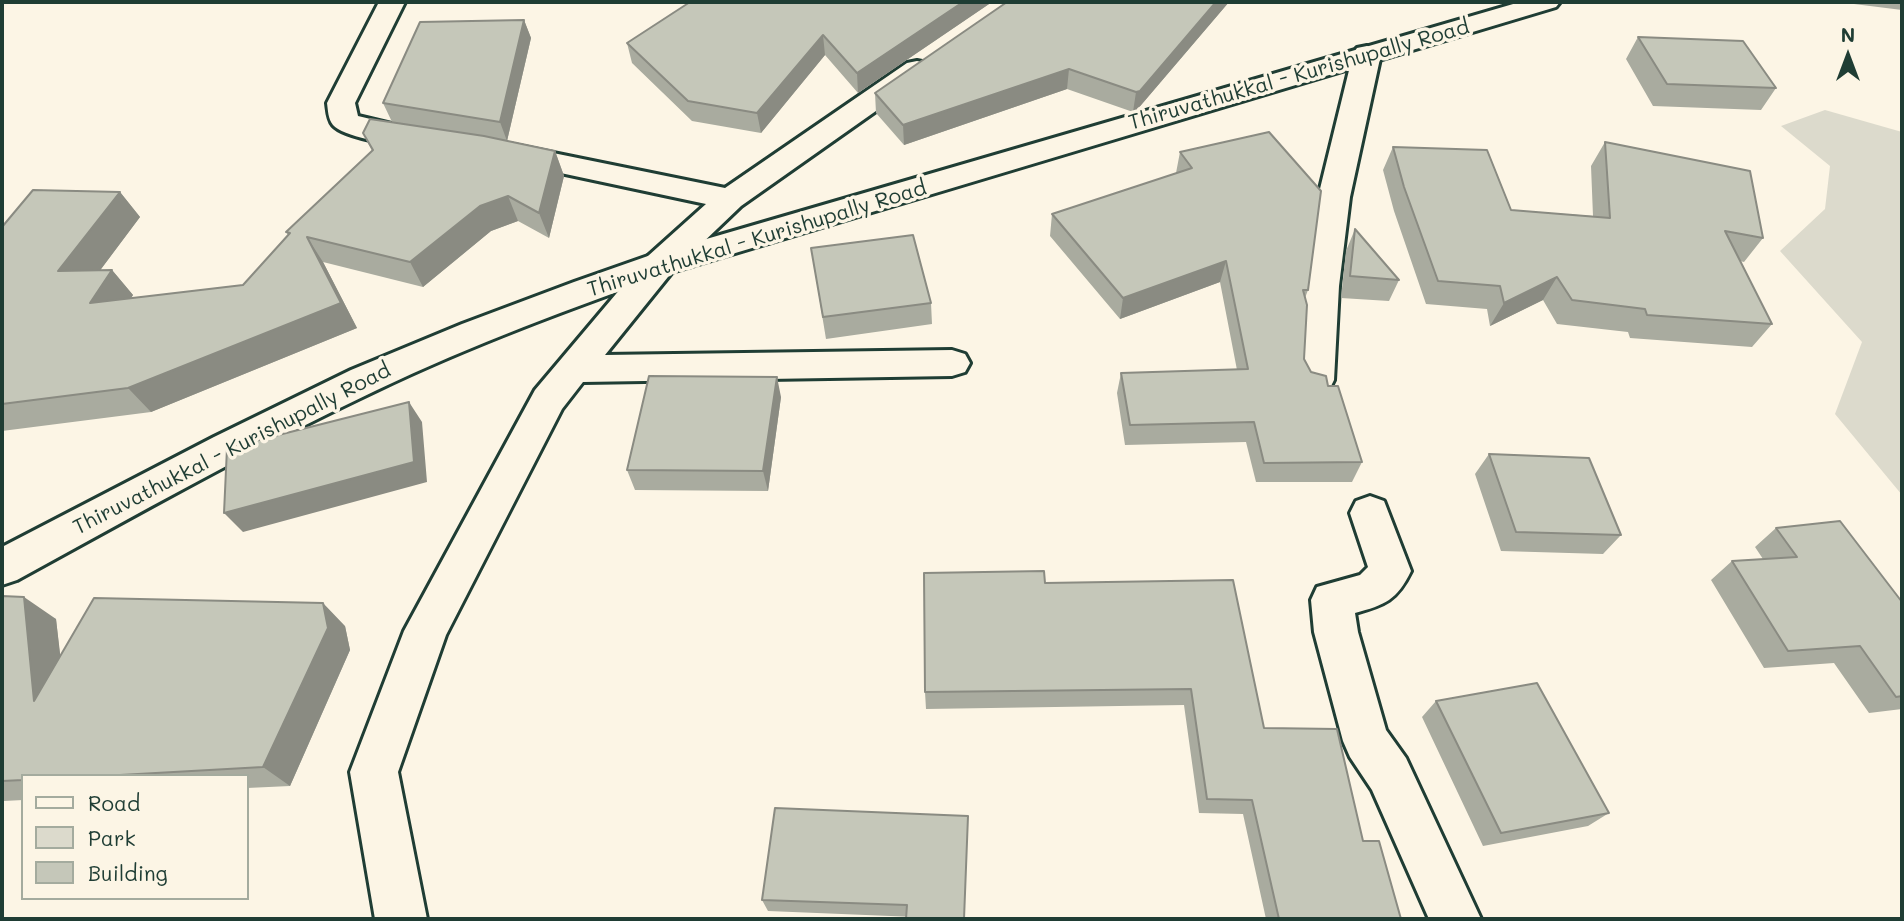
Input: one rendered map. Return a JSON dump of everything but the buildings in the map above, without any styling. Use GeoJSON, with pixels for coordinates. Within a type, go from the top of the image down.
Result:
{"type":"FeatureCollection","features":[{"type":"Feature","properties":{"kind":"street"},"geometry":{"type":"LineString","coordinates":[[392,2],[341,103],[345,121],[375,131],[442,142]]}},
{"type":"Feature","properties":{"kind":"street","name":"Thiruvathukkal - Kurishupally Road"},"geometry":{"type":"LineString","coordinates":[[2,567],[364,380],[500,323],[660,264],[1547,2]]}},
{"type":"Feature","properties":{"kind":"street"},"geometry":{"type":"LineString","coordinates":[[1316,380],[1322,286],[1334,197],[1367,54]]}},
{"type":"Feature","properties":{"kind":"street"},"geometry":{"type":"LineString","coordinates":[[401,919],[374,772],[426,631],[548,400],[660,264],[730,199],[934,57]]}},
{"type":"Feature","properties":{"kind":"street"},"geometry":{"type":"LineString","coordinates":[[482,148],[730,199]]}},
{"type":"Feature","properties":{"kind":"street"},"geometry":{"type":"LineString","coordinates":[[571,369],[952,363]]}},
{"type":"Feature","properties":{"kind":"street"},"geometry":{"type":"LineString","coordinates":[[1370,513],[1390,571],[1373,590],[1332,600],[1336,632],[1366,741],[1389,774],[1455,919]]}},
{"type":"Feature","properties":{"kind":"green space"},"geometry":{"type":"Polygon","coordinates":[[[1825,110],[1902,132],[1902,495],[1835,414],[1862,342],[1780,251],[1825,209],[1830,166],[1781,126],[1825,110]]]}}]}
